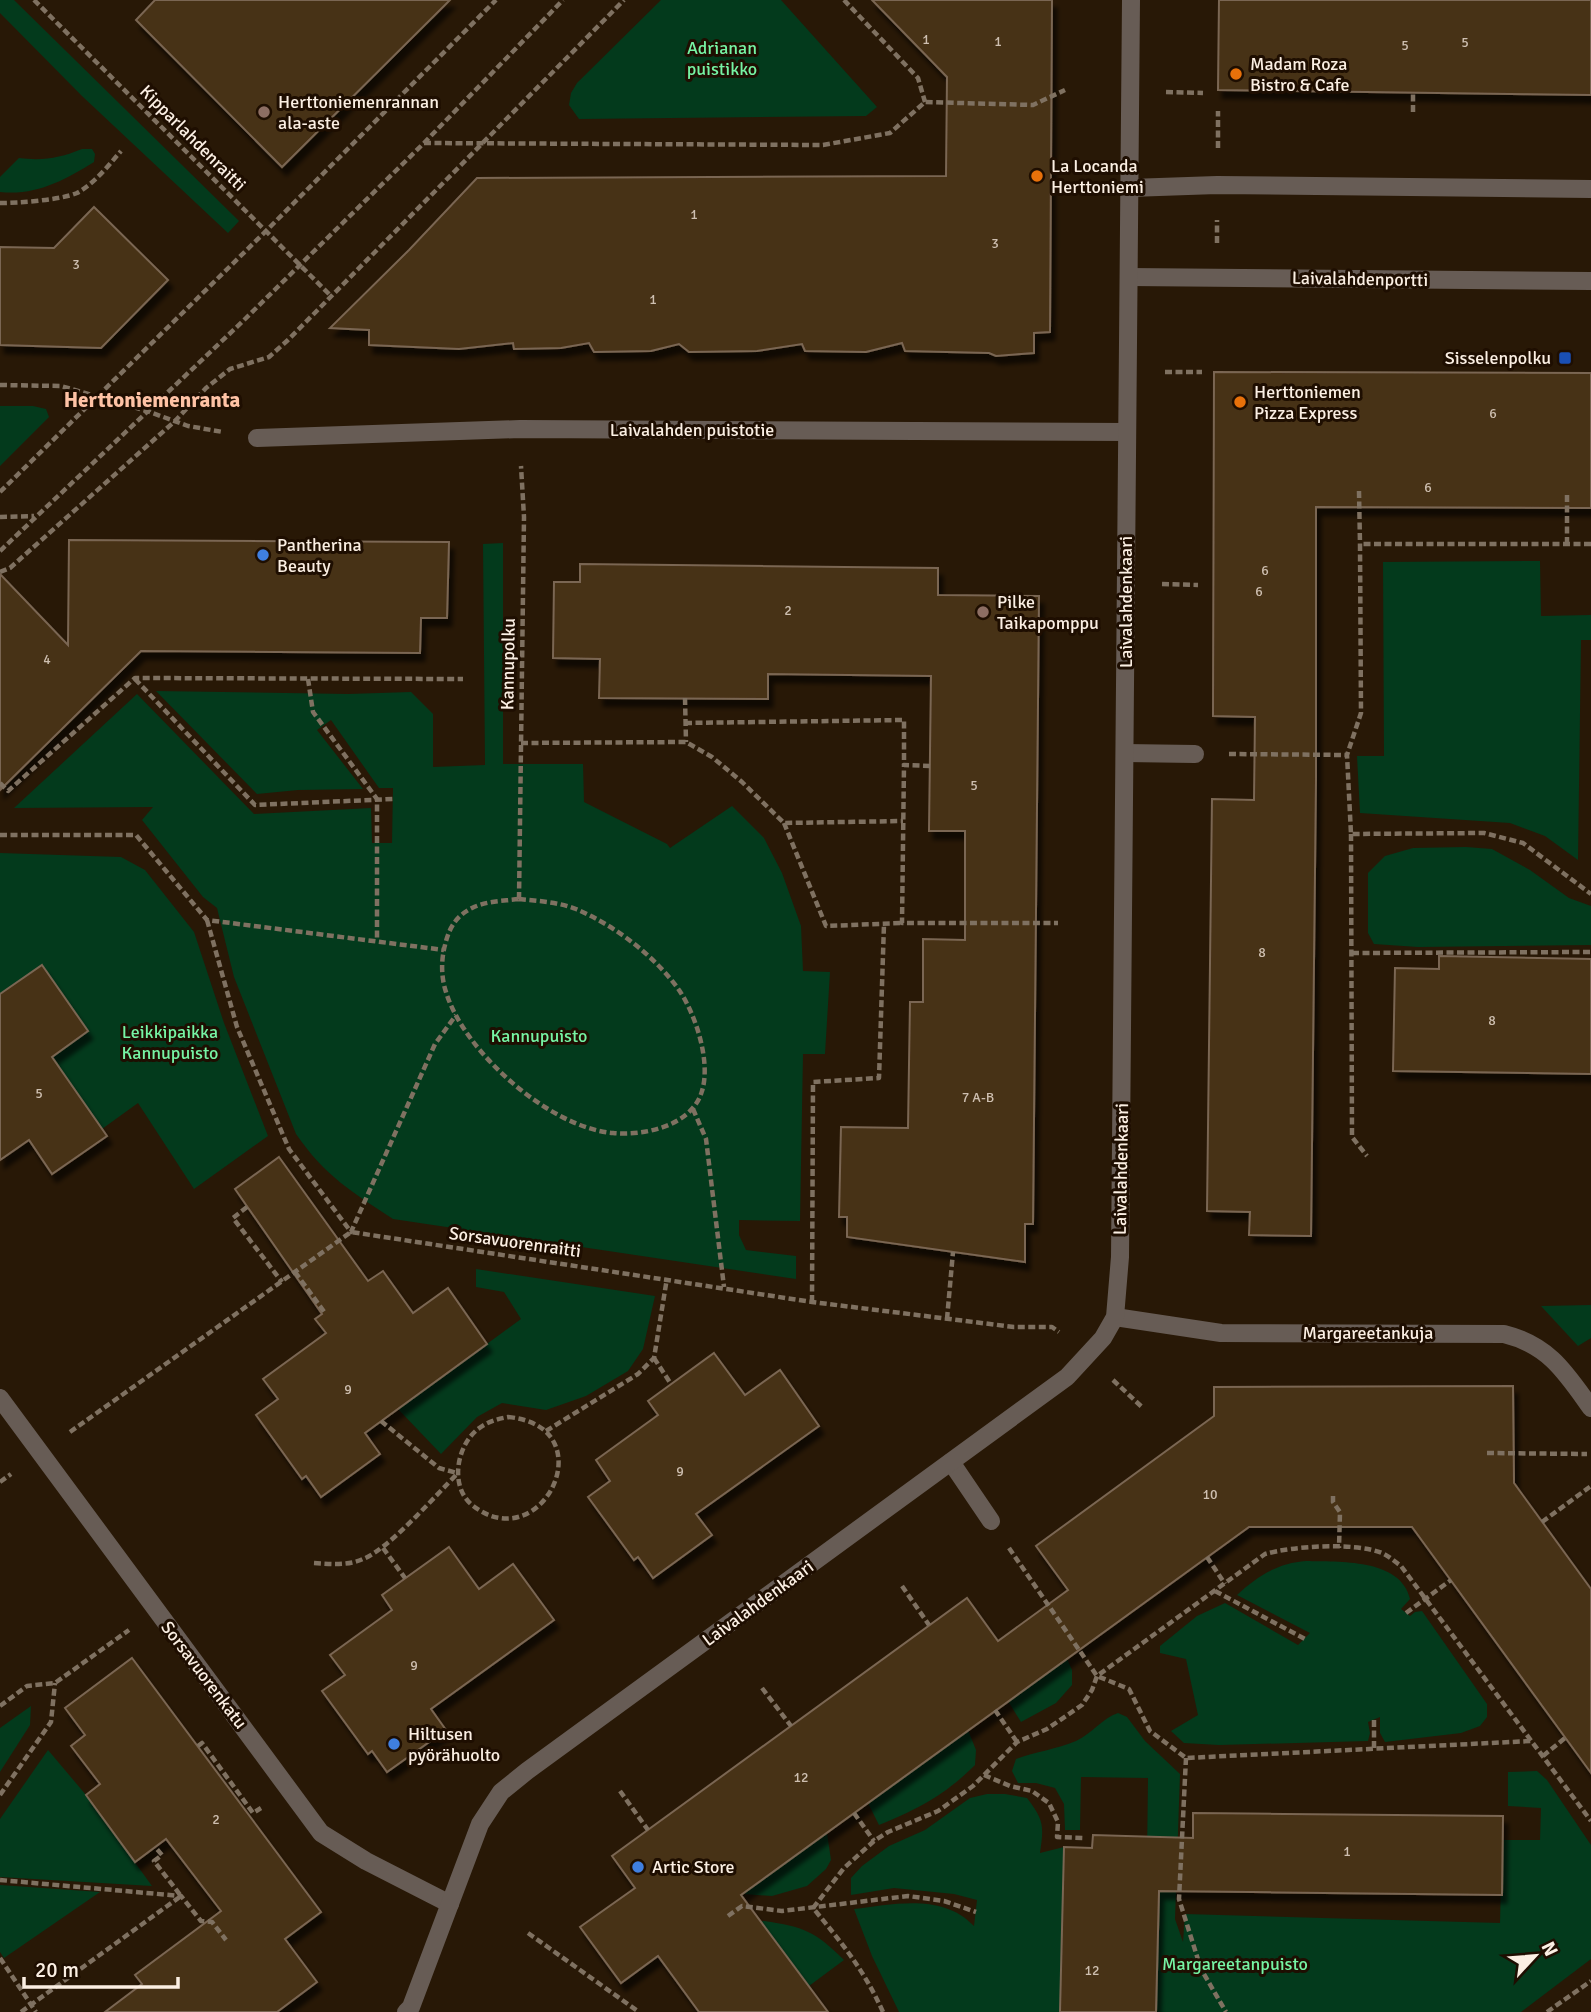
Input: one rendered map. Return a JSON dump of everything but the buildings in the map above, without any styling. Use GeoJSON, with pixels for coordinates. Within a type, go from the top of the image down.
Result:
{"type":"FeatureCollection","features":[{"type":"Feature","properties":{"kind":"street","name":"Laivalahdenkaari"},"geometry":{"type":"LineString","coordinates":[[412,2010],[480,1824],[501,1792],[1067,1377],[1103,1338],[1115,1317],[1120,1257],[1131,0]]}},
{"type":"Feature","properties":{"kind":"street"},"geometry":{"type":"LineString","coordinates":[[1130,188],[1591,188]]}},
{"type":"Feature","properties":{"kind":"street","name":"Laivalahdenportti"},"geometry":{"type":"LineString","coordinates":[[1129,277],[1591,281]]}},
{"type":"Feature","properties":{"kind":"street","name":"Laivalahden puistotie"},"geometry":{"type":"LineString","coordinates":[[257,438],[520,429],[1127,432]]}},
{"type":"Feature","properties":{"kind":"street"},"geometry":{"type":"LineString","coordinates":[[1125,753],[1195,754]]}},
{"type":"Feature","properties":{"kind":"street","name":"Margareetankuja"},"geometry":{"type":"LineString","coordinates":[[1115,1317],[1222,1333],[1504,1334],[1522,1339],[1543,1351],[1563,1369],[1591,1408]]}},
{"type":"Feature","properties":{"kind":"street","name":"Sorsavuorenkatu"},"geometry":{"type":"LineString","coordinates":[[0,1398],[321,1833],[366,1861],[450,1904]]}},
{"type":"Feature","properties":{"kind":"street"},"geometry":{"type":"LineString","coordinates":[[951,1462],[991,1521]]}},
{"type":"Feature","properties":{"kind":"path","name":"Kipparlahdenraitti"},"geometry":{"type":"LineString","coordinates":[[34,0],[331,296]]}},
{"type":"Feature","properties":{"kind":"path"},"geometry":{"type":"LineString","coordinates":[[0,492],[496,0]]}},
{"type":"Feature","properties":{"kind":"path"},"geometry":{"type":"LineString","coordinates":[[0,551],[300,265],[563,0]]}},
{"type":"Feature","properties":{"kind":"path"},"geometry":{"type":"LineString","coordinates":[[0,572],[10,568],[174,421],[206,388],[230,369],[269,357],[624,0]]}},
{"type":"Feature","properties":{"kind":"path"},"geometry":{"type":"LineString","coordinates":[[844,0],[918,78],[925,102]]}},
{"type":"Feature","properties":{"kind":"path"},"geometry":{"type":"LineString","coordinates":[[424,143],[823,145],[890,133],[925,102],[1033,105],[1065,90]]}},
{"type":"Feature","properties":{"kind":"path"},"geometry":{"type":"LineString","coordinates":[[1413,93],[1413,112]]}},
{"type":"Feature","properties":{"kind":"path"},"geometry":{"type":"LineString","coordinates":[[0,203],[20,203],[75,194],[94,180],[121,151]]}},
{"type":"Feature","properties":{"kind":"path"},"geometry":{"type":"LineString","coordinates":[[0,385],[61,386],[188,426],[257,438]]}},
{"type":"Feature","properties":{"kind":"path","name":"Kannupolku"},"geometry":{"type":"LineString","coordinates":[[519,899],[524,517],[520,429]]}},
{"type":"Feature","properties":{"kind":"path"},"geometry":{"type":"LineString","coordinates":[[1359,491],[1361,713],[1347,755],[1351,834],[1353,1137],[1367,1156]]}},
{"type":"Feature","properties":{"kind":"path"},"geometry":{"type":"LineString","coordinates":[[1567,492],[1567,544]]}},
{"type":"Feature","properties":{"kind":"path"},"geometry":{"type":"LineString","coordinates":[[0,517],[35,516]]}},
{"type":"Feature","properties":{"kind":"path"},"geometry":{"type":"LineString","coordinates":[[1360,544],[1591,544]]}},
{"type":"Feature","properties":{"kind":"path"},"geometry":{"type":"LineString","coordinates":[[135,678],[255,805],[393,799]]}},
{"type":"Feature","properties":{"kind":"path"},"geometry":{"type":"LineString","coordinates":[[0,783],[8,791],[135,678],[463,679]]}},
{"type":"Feature","properties":{"kind":"path"},"geometry":{"type":"LineString","coordinates":[[308,679],[313,712],[377,799],[377,941]]}},
{"type":"Feature","properties":{"kind":"path"},"geometry":{"type":"LineString","coordinates":[[685,698],[686,742]]}},
{"type":"Feature","properties":{"kind":"path"},"geometry":{"type":"LineString","coordinates":[[685,723],[904,720],[902,923]]}},
{"type":"Feature","properties":{"kind":"path"},"geometry":{"type":"LineString","coordinates":[[521,743],[686,742],[712,757],[742,782],[783,823],[826,926],[1058,923]]}},
{"type":"Feature","properties":{"kind":"path"},"geometry":{"type":"LineString","coordinates":[[1195,754],[1347,755]]}},
{"type":"Feature","properties":{"kind":"path"},"geometry":{"type":"LineString","coordinates":[[904,765],[930,766]]}},
{"type":"Feature","properties":{"kind":"path"},"geometry":{"type":"LineString","coordinates":[[783,823],[903,821]]}},
{"type":"Feature","properties":{"kind":"path"},"geometry":{"type":"LineString","coordinates":[[1351,834],[1484,833],[1523,843],[1591,894]]}},
{"type":"Feature","properties":{"kind":"path"},"geometry":{"type":"LineString","coordinates":[[0,835],[136,835],[207,920],[237,1027],[289,1149],[351,1232]]}},
{"type":"Feature","properties":{"kind":"path"},"geometry":{"type":"LineString","coordinates":[[519,899],[563,905],[608,925],[653,961],[678,989],[692,1014],[700,1038],[703,1082],[694,1109],[677,1121],[629,1135],[602,1132],[567,1121],[505,1077],[478,1048],[456,1015],[444,982],[444,950],[448,931],[456,919],[472,908],[492,902],[519,899]]}},
{"type":"Feature","properties":{"kind":"path"},"geometry":{"type":"LineString","coordinates":[[207,920],[444,950]]}},
{"type":"Feature","properties":{"kind":"path"},"geometry":{"type":"LineString","coordinates":[[812,1302],[813,1082],[879,1078],[884,924]]}},
{"type":"Feature","properties":{"kind":"path"},"geometry":{"type":"LineString","coordinates":[[1352,953],[1591,952]]}},
{"type":"Feature","properties":{"kind":"path"},"geometry":{"type":"LineString","coordinates":[[72,1430],[351,1232],[435,1044],[456,1015]]}},
{"type":"Feature","properties":{"kind":"path"},"geometry":{"type":"LineString","coordinates":[[694,1109],[706,1139],[724,1287]]}},
{"type":"Feature","properties":{"kind":"path"},"geometry":{"type":"LineString","coordinates":[[247,1207],[233,1218],[282,1282]]}},
{"type":"Feature","properties":{"kind":"path","name":"Sorsavuorenraitti"},"geometry":{"type":"LineString","coordinates":[[351,1232],[812,1302],[1014,1327]]}},
{"type":"Feature","properties":{"kind":"path"},"geometry":{"type":"LineString","coordinates":[[947,1319],[953,1252]]}},
{"type":"Feature","properties":{"kind":"path"},"geometry":{"type":"LineString","coordinates":[[295,1272],[325,1313]]}},
{"type":"Feature","properties":{"kind":"path"},"geometry":{"type":"LineString","coordinates":[[546,1431],[638,1374],[654,1358],[667,1278]]}},
{"type":"Feature","properties":{"kind":"path"},"geometry":{"type":"LineString","coordinates":[[654,1358],[671,1384]]}},
{"type":"Feature","properties":{"kind":"path"},"geometry":{"type":"LineString","coordinates":[[508,1417],[537,1424],[546,1431],[557,1452],[558,1472],[552,1492],[543,1503],[520,1516],[499,1517],[468,1502],[458,1473],[461,1453],[477,1429],[508,1417]]}},
{"type":"Feature","properties":{"kind":"path"},"geometry":{"type":"LineString","coordinates":[[381,1421],[439,1468],[458,1473]]}},
{"type":"Feature","properties":{"kind":"path"},"geometry":{"type":"LineString","coordinates":[[1487,1453],[1587,1454]]}},
{"type":"Feature","properties":{"kind":"path"},"geometry":{"type":"LineString","coordinates":[[314,1563],[352,1562],[364,1559],[383,1548],[458,1473]]}},
{"type":"Feature","properties":{"kind":"path"},"geometry":{"type":"LineString","coordinates":[[0,1482],[9,1476]]}},
{"type":"Feature","properties":{"kind":"path"},"geometry":{"type":"LineString","coordinates":[[1542,1522],[1591,1486]]}},
{"type":"Feature","properties":{"kind":"path"},"geometry":{"type":"LineString","coordinates":[[1333,1496],[1333,1502],[1339,1512],[1339,1548]]}},
{"type":"Feature","properties":{"kind":"path"},"geometry":{"type":"LineString","coordinates":[[991,1521],[1097,1676],[1129,1689],[1150,1731],[1186,1758],[1531,1741]]}},
{"type":"Feature","properties":{"kind":"path"},"geometry":{"type":"LineString","coordinates":[[383,1548],[405,1578]]}},
{"type":"Feature","properties":{"kind":"path"},"geometry":{"type":"LineString","coordinates":[[813,1908],[844,1868],[874,1841],[888,1832],[938,1811],[973,1786],[1017,1742],[1047,1729],[1082,1705],[1097,1676],[1265,1554],[1288,1548],[1339,1548],[1382,1553],[1401,1566],[1591,1821]]}},
{"type":"Feature","properties":{"kind":"path"},"geometry":{"type":"LineString","coordinates":[[1207,1557],[1224,1584]]}},
{"type":"Feature","properties":{"kind":"path"},"geometry":{"type":"LineString","coordinates":[[1406,1613],[1451,1580]]}},
{"type":"Feature","properties":{"kind":"path"},"geometry":{"type":"LineString","coordinates":[[902,1586],[929,1625]]}},
{"type":"Feature","properties":{"kind":"path"},"geometry":{"type":"LineString","coordinates":[[1215,1591],[1305,1639]]}},
{"type":"Feature","properties":{"kind":"path"},"geometry":{"type":"LineString","coordinates":[[0,1706],[27,1686],[55,1684],[156,1610]]}},
{"type":"Feature","properties":{"kind":"path"},"geometry":{"type":"LineString","coordinates":[[0,1795],[51,1722],[55,1684]]}},
{"type":"Feature","properties":{"kind":"path"},"geometry":{"type":"LineString","coordinates":[[762,1688],[791,1726]]}},
{"type":"Feature","properties":{"kind":"path"},"geometry":{"type":"LineString","coordinates":[[995,1710],[1017,1742]]}},
{"type":"Feature","properties":{"kind":"path"},"geometry":{"type":"LineString","coordinates":[[1374,1720],[1374,1748]]}},
{"type":"Feature","properties":{"kind":"path"},"geometry":{"type":"LineString","coordinates":[[1543,1756],[1565,1738]]}},
{"type":"Feature","properties":{"kind":"path"},"geometry":{"type":"LineString","coordinates":[[198,1746],[202,1743],[253,1813],[262,1807]]}},
{"type":"Feature","properties":{"kind":"path"},"geometry":{"type":"LineString","coordinates":[[1186,1758],[1180,1899],[1201,1969],[1226,2012]]}},
{"type":"Feature","properties":{"kind":"path"},"geometry":{"type":"LineString","coordinates":[[984,1775],[1010,1786],[1032,1791],[1049,1803],[1058,1822],[1057,1837],[1084,1838]]}},
{"type":"Feature","properties":{"kind":"path"},"geometry":{"type":"LineString","coordinates":[[620,1791],[648,1830]]}},
{"type":"Feature","properties":{"kind":"path"},"geometry":{"type":"LineString","coordinates":[[853,1813],[874,1841]]}},
{"type":"Feature","properties":{"kind":"path"},"geometry":{"type":"LineString","coordinates":[[155,1847],[162,1855],[153,1861],[201,1921],[212,1922],[226,1940]]}},
{"type":"Feature","properties":{"kind":"path"},"geometry":{"type":"LineString","coordinates":[[0,1880],[181,1896]]}},
{"type":"Feature","properties":{"kind":"path"},"geometry":{"type":"LineString","coordinates":[[21,2012],[181,1896]]}},
{"type":"Feature","properties":{"kind":"path"},"geometry":{"type":"LineString","coordinates":[[728,1916],[742,1906],[782,1911],[908,1896],[944,1901],[976,1912]]}},
{"type":"Feature","properties":{"kind":"path"},"geometry":{"type":"LineString","coordinates":[[813,1908],[851,1953],[883,2012]]}},
{"type":"Feature","properties":{"kind":"path"},"geometry":{"type":"LineString","coordinates":[[528,1933],[639,2012]]}},
{"type":"Feature","properties":{"kind":"path"},"geometry":{"type":"LineString","coordinates":[[0,1958],[36,2012]]}},
{"type":"Feature","properties":{"kind":"path"},"geometry":{"type":"LineString","coordinates":[[1547,2012],[1591,1981]]}},
{"type":"Feature","properties":{"kind":"green space"},"geometry":{"type":"Polygon","coordinates":[[[0,0],[14,0],[239,221],[228,233],[82,96],[0,13],[0,0]]]}},
{"type":"Feature","properties":{"kind":"green space","name":"Adrianan puistikko"},"geometry":{"type":"Polygon","coordinates":[[[661,0],[781,0],[877,107],[866,116],[579,119],[569,105],[571,93],[577,83],[661,0]]]}},
{"type":"Feature","properties":{"kind":"green space"},"geometry":{"type":"Polygon","coordinates":[[[82,149],[92,149],[95,154],[94,162],[72,175],[26,192],[0,192],[0,177],[19,158],[51,158],[82,149]]]}},
{"type":"Feature","properties":{"kind":"green space"},"geometry":{"type":"Polygon","coordinates":[[[0,406],[33,406],[46,409],[49,417],[0,466],[0,406]]]}},
{"type":"Feature","properties":{"kind":"green space","name":"Kannupuisto"},"geometry":{"type":"Polygon","coordinates":[[[503,543],[503,764],[583,764],[584,802],[667,844],[670,848],[732,806],[764,838],[782,873],[801,926],[803,971],[830,972],[825,1054],[803,1054],[800,1221],[739,1220],[739,1235],[746,1250],[796,1256],[796,1279],[393,1219],[329,1172],[296,1134],[234,977],[217,908],[203,897],[142,820],[153,807],[14,808],[137,694],[254,814],[371,808],[372,843],[392,843],[393,788],[379,788],[331,720],[317,730],[363,789],[257,794],[156,691],[348,694],[411,692],[433,714],[433,767],[485,765],[483,544],[503,543]]]}},
{"type":"Feature","properties":{"kind":"green space"},"geometry":{"type":"Polygon","coordinates":[[[1540,561],[1541,616],[1591,615],[1591,640],[1581,640],[1578,860],[1545,836],[1510,823],[1360,813],[1357,756],[1384,756],[1383,562],[1540,561]]]}},
{"type":"Feature","properties":{"kind":"green space"},"geometry":{"type":"Polygon","coordinates":[[[1413,848],[1492,849],[1530,870],[1569,898],[1591,906],[1591,945],[1418,947],[1374,944],[1368,933],[1368,873],[1385,856],[1413,848]]]}},
{"type":"Feature","properties":{"kind":"green space","name":"Leikkipaikka Kannupuisto"},"geometry":{"type":"Polygon","coordinates":[[[0,853],[121,857],[145,870],[194,932],[224,1023],[268,1136],[194,1189],[138,1103],[102,1129],[52,1057],[0,994],[0,853]]]}},
{"type":"Feature","properties":{"kind":"green space"},"geometry":{"type":"Polygon","coordinates":[[[476,1269],[655,1296],[643,1349],[628,1371],[586,1396],[546,1410],[502,1403],[477,1417],[441,1454],[398,1409],[521,1319],[504,1292],[476,1287],[476,1269]]]}},
{"type":"Feature","properties":{"kind":"green space"},"geometry":{"type":"Polygon","coordinates":[[[1591,1305],[1591,1338],[1578,1346],[1541,1306],[1591,1305]]]}},
{"type":"Feature","properties":{"kind":"green space"},"geometry":{"type":"Polygon","coordinates":[[[1306,1561],[1367,1565],[1394,1576],[1404,1586],[1410,1599],[1401,1609],[1410,1616],[1422,1611],[1487,1704],[1487,1717],[1480,1726],[1461,1733],[1385,1742],[1380,1733],[1380,1717],[1368,1722],[1368,1741],[1219,1745],[1184,1743],[1171,1731],[1198,1715],[1186,1659],[1160,1653],[1160,1646],[1197,1616],[1225,1603],[1298,1645],[1310,1633],[1237,1595],[1269,1572],[1286,1564],[1306,1561]]]}},
{"type":"Feature","properties":{"kind":"green space"},"geometry":{"type":"Polygon","coordinates":[[[1064,1652],[1072,1670],[1072,1685],[1056,1703],[1021,1722],[1008,1701],[1064,1652]]]}},
{"type":"Feature","properties":{"kind":"green space"},"geometry":{"type":"Polygon","coordinates":[[[31,1706],[30,1725],[0,1772],[0,1728],[31,1706]]]}},
{"type":"Feature","properties":{"kind":"green space","name":"Margareetanpuisto"},"geometry":{"type":"Polygon","coordinates":[[[1118,1713],[1127,1717],[1145,1741],[1180,1774],[1175,1919],[1183,1942],[1185,1914],[1500,1923],[1502,1840],[1540,1840],[1541,1808],[1508,1806],[1508,1772],[1537,1771],[1547,1780],[1591,1845],[1591,1959],[1521,2012],[1156,2012],[1147,1858],[1148,1778],[1081,1777],[1080,1830],[1065,1830],[1064,1804],[1055,1788],[1036,1783],[1018,1783],[1012,1771],[1016,1759],[1076,1741],[1118,1713]]]}},
{"type":"Feature","properties":{"kind":"green space"},"geometry":{"type":"Polygon","coordinates":[[[968,1730],[976,1750],[975,1765],[953,1785],[930,1800],[879,1825],[868,1803],[968,1730]]]}},
{"type":"Feature","properties":{"kind":"green space"},"geometry":{"type":"Polygon","coordinates":[[[48,1750],[86,1795],[152,1886],[0,1877],[0,1819],[48,1750]]]}},
{"type":"Feature","properties":{"kind":"green space"},"geometry":{"type":"Polygon","coordinates":[[[987,1794],[1027,1798],[1037,1812],[1041,1824],[1040,1853],[1064,1847],[1060,2012],[899,2012],[872,1956],[854,1909],[901,1903],[933,1905],[962,1916],[974,1926],[977,1900],[954,1894],[894,1888],[851,1895],[851,1878],[889,1846],[925,1830],[970,1798],[987,1794]]]}},
{"type":"Feature","properties":{"kind":"green space"},"geometry":{"type":"Polygon","coordinates":[[[827,1833],[831,1860],[826,1869],[807,1886],[772,1896],[743,1894],[827,1833]]]}},
{"type":"Feature","properties":{"kind":"green space"},"geometry":{"type":"Polygon","coordinates":[[[0,1885],[100,1892],[4,1958],[0,1952],[0,1885]]]}},
{"type":"Feature","properties":{"kind":"green space"},"geometry":{"type":"Polygon","coordinates":[[[764,1921],[808,1932],[844,1960],[809,1986],[784,1952],[765,1966],[736,1926],[764,1921]]]}},
{"type":"Feature","properties":{"kind":"place","name":"Madam Roza Bistro & Cafe"},"geometry":{"type":"Point","coordinates":[1236,74]}},
{"type":"Feature","properties":{"kind":"place","name":"Herttoniemenrannan ala-aste"},"geometry":{"type":"Point","coordinates":[264,112]}},
{"type":"Feature","properties":{"kind":"place","name":"La Locanda Herttoniemi"},"geometry":{"type":"Point","coordinates":[1037,176]}},
{"type":"Feature","properties":{"kind":"place","name":"Sisselenpolku"},"geometry":{"type":"Point","coordinates":[1565,358]}},
{"type":"Feature","properties":{"kind":"place","name":"Herttoniemen Pizza Express"},"geometry":{"type":"Point","coordinates":[1240,402]}},
{"type":"Feature","properties":{"kind":"place","name":"Pantherina Beauty"},"geometry":{"type":"Point","coordinates":[263,555]}},
{"type":"Feature","properties":{"kind":"place","name":"Pilke Taikapomppu"},"geometry":{"type":"Point","coordinates":[983,612]}},
{"type":"Feature","properties":{"kind":"place","name":"Hiltusen pyörähuolto"},"geometry":{"type":"Point","coordinates":[394,1744]}},
{"type":"Feature","properties":{"kind":"place","name":"Artic Store"},"geometry":{"type":"Point","coordinates":[638,1867]}},
{"type":"Feature","properties":{"kind":"district","name":"Herttoniemenranta"},"geometry":{"type":"Point","coordinates":[152,400]}}]}
